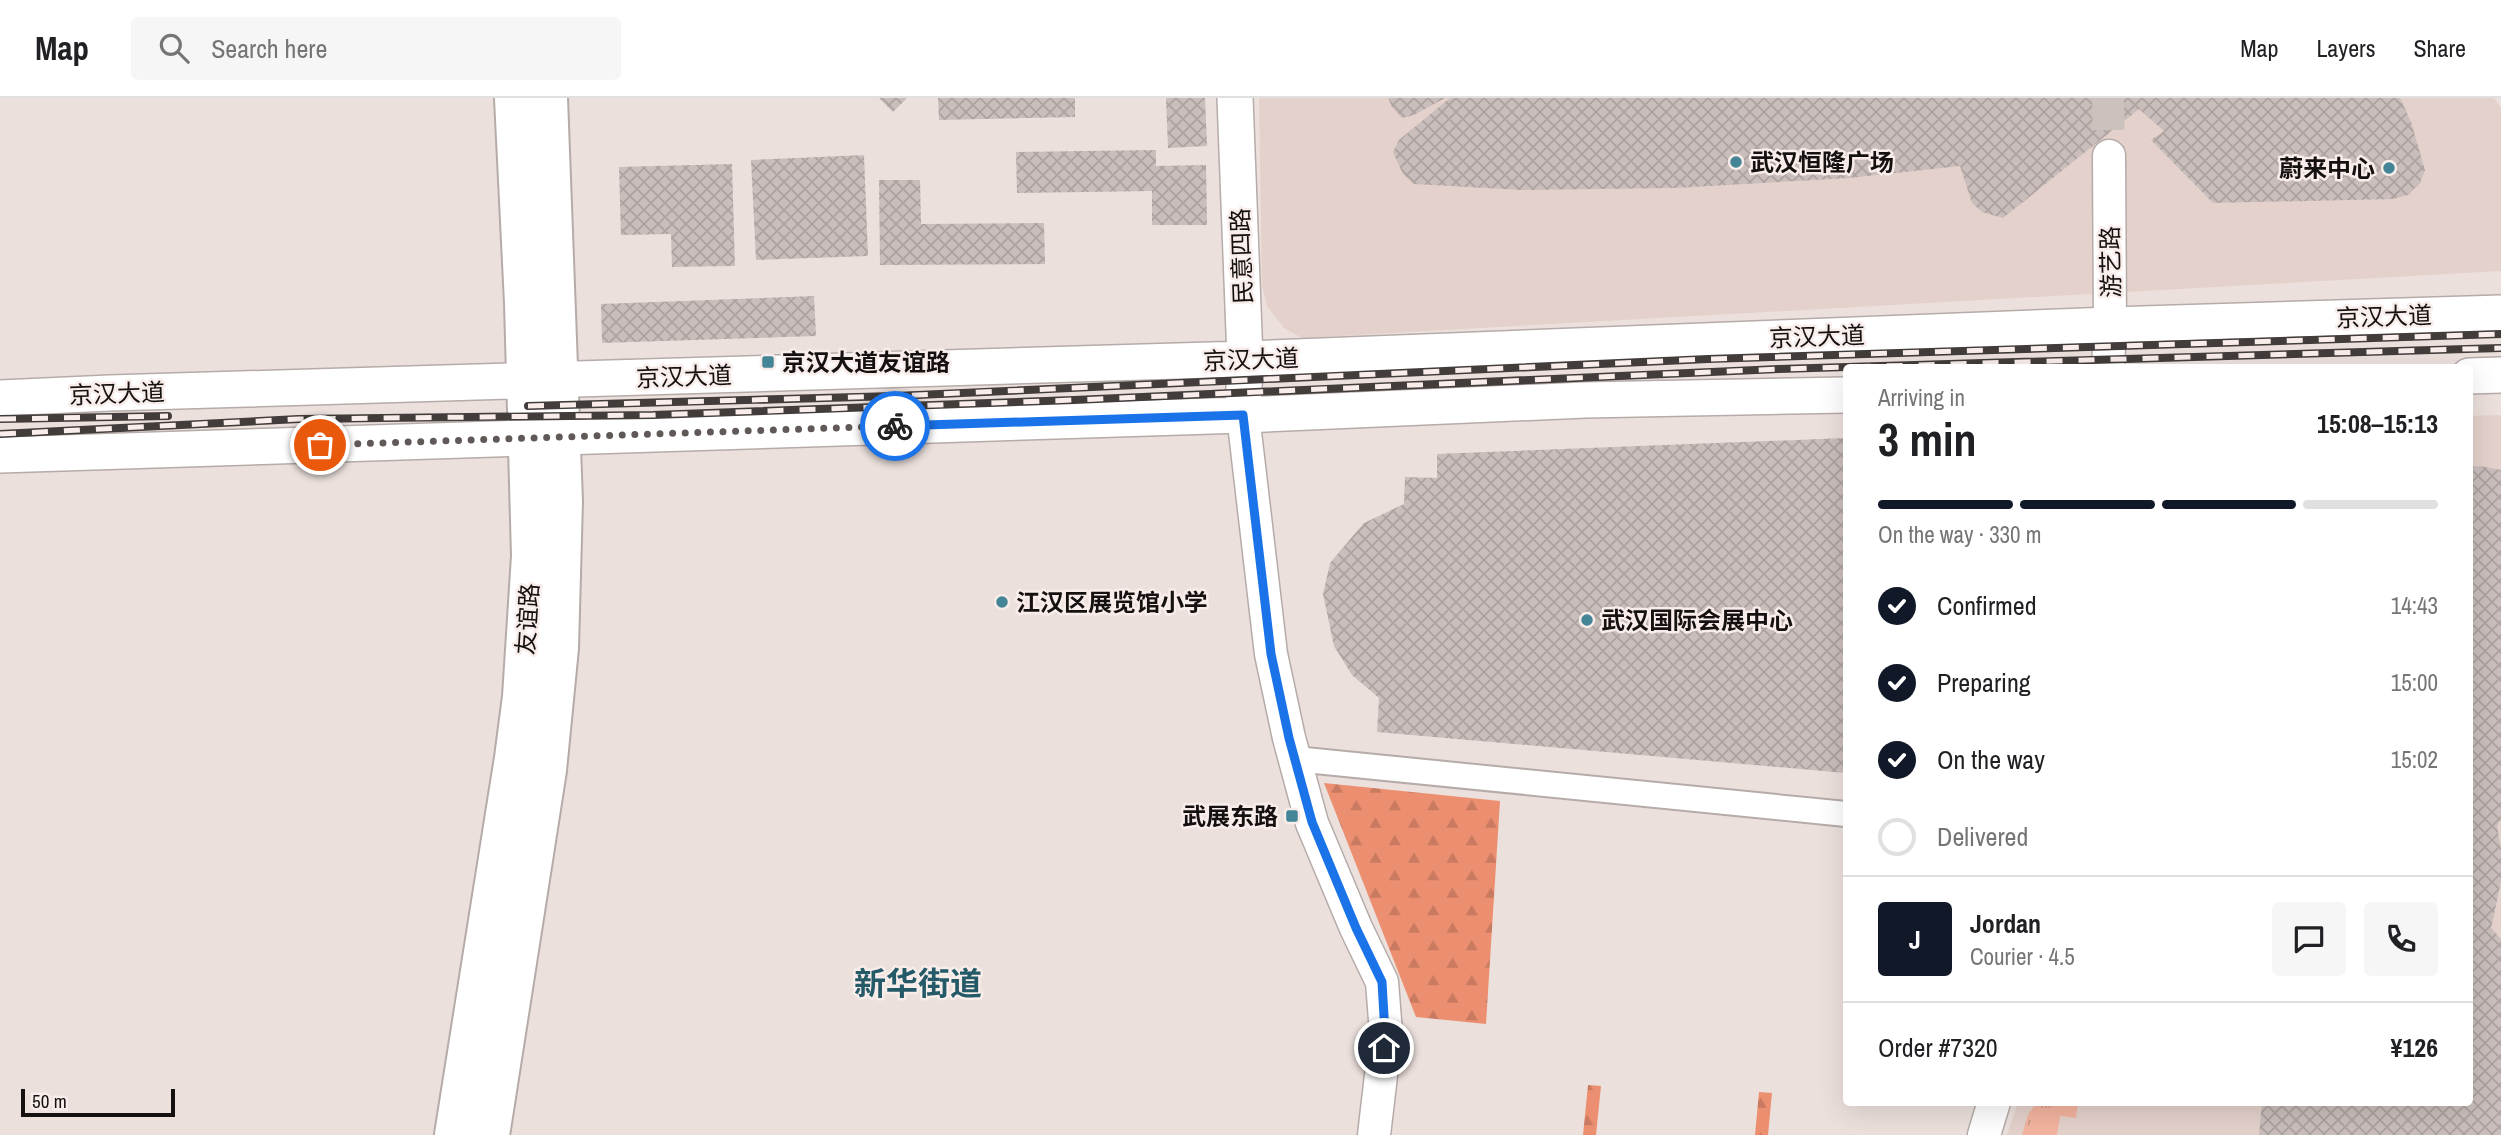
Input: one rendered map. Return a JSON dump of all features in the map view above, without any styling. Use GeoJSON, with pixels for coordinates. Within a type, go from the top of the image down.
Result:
{"type":"FeatureCollection","features":[{"type":"Feature","properties":{"kind":"main road","name":"友谊路"},"geometry":{"type":"LineString","coordinates":[[513,98],[542,380]]}},
{"type":"Feature","properties":{"kind":"main road","name":"友谊路"},"geometry":{"type":"LineString","coordinates":[[490,1135],[555,702],[562,606],[544,437],[542,380],[548,98]]}},
{"type":"Feature","properties":{"kind":"main road","name":"民意四路"},"geometry":{"type":"LineString","coordinates":[[1235,98],[1245,359],[1243,415]]}},
{"type":"Feature","properties":{"kind":"main road","name":"京汉大道"},"geometry":{"type":"LineString","coordinates":[[0,398],[1245,359],[2110,325],[2501,313]]}},
{"type":"Feature","properties":{"kind":"main road"},"geometry":{"type":"LineString","coordinates":[[2473,376],[2501,375]]}},
{"type":"Feature","properties":{"kind":"main road"},"geometry":{"type":"LineString","coordinates":[[0,455],[1243,415],[1585,400],[1843,395]]}},
{"type":"Feature","properties":{"kind":"main road","name":"友谊路"},"geometry":{"type":"LineString","coordinates":[[454,1135],[495,891],[522,697],[531,556],[544,437]]}},
{"type":"Feature","properties":{"kind":"street","name":"游艺路"},"geometry":{"type":"LineString","coordinates":[[2108,364],[2109,156]]}},
{"type":"Feature","properties":{"kind":"street"},"geometry":{"type":"LineString","coordinates":[[1243,415],[1271,654],[1295,759],[1312,822],[1356,928],[1382,982],[1385,1033],[1374,1135]]}},
{"type":"Feature","properties":{"kind":"street"},"geometry":{"type":"LineString","coordinates":[[1295,759],[1843,814]]}},
{"type":"Feature","properties":{"kind":"street"},"geometry":{"type":"LineString","coordinates":[[1984,1135],[1993,1106]]}},
{"type":"Feature","properties":{"kind":"shaded area","name":"武汉恒隆广场"},"geometry":{"type":"Polygon","coordinates":[[[1259,98],[2494,98],[2501,108],[2501,271],[1302,338],[1284,328],[1267,306],[1262,286],[1259,98]]]}},
{"type":"Feature","properties":{"kind":"shaded area"},"geometry":{"type":"Polygon","coordinates":[[[2501,415],[2501,1135],[2007,1135],[2017,1106],[2473,1106],[2473,416],[2501,415]]]}},
{"type":"Feature","properties":{"kind":"green space"},"geometry":{"type":"Polygon","coordinates":[[[1324,783],[1500,801],[1486,1024],[1416,1017],[1324,783]]]}},
{"type":"Feature","properties":{"kind":"green space"},"geometry":{"type":"Polygon","coordinates":[[[1588,1085],[1601,1086],[1596,1135],[1583,1135],[1588,1085]]]}},
{"type":"Feature","properties":{"kind":"green space"},"geometry":{"type":"Polygon","coordinates":[[[1759,1092],[1772,1093],[1768,1135],[1755,1135],[1759,1092]]]}},
{"type":"Feature","properties":{"kind":"green space"},"geometry":{"type":"Polygon","coordinates":[[[2034,1106],[2078,1106],[2076,1118],[2060,1116],[2057,1135],[2022,1135],[2028,1115],[2034,1106]]]}},
{"type":"Feature","properties":{"kind":"building"},"geometry":{"type":"Polygon","coordinates":[[[879,98],[907,98],[893,112],[879,98]]]}},
{"type":"Feature","properties":{"kind":"building"},"geometry":{"type":"Polygon","coordinates":[[[938,98],[1075,98],[1075,117],[939,120],[938,98]]]}},
{"type":"Feature","properties":{"kind":"building"},"geometry":{"type":"Polygon","coordinates":[[[1166,98],[1205,98],[1207,146],[1168,148],[1166,98]]]}},
{"type":"Feature","properties":{"kind":"building"},"geometry":{"type":"Polygon","coordinates":[[[1388,98],[1445,98],[1414,115],[1402,118],[1388,98]]]}},
{"type":"Feature","properties":{"kind":"building","name":"武汉恒隆广场"},"geometry":{"type":"Polygon","coordinates":[[[1450,98],[2400,98],[2411,122],[2425,170],[2420,183],[2408,195],[2393,199],[2213,203],[2151,140],[2164,131],[2139,109],[2003,218],[1982,212],[1972,203],[1960,166],[1849,178],[1675,188],[1522,190],[1414,184],[1403,174],[1393,152],[1399,140],[1450,98]]]}},
{"type":"Feature","properties":{"kind":"building"},"geometry":{"type":"Polygon","coordinates":[[[1156,150],[1156,166],[1206,165],[1207,225],[1152,225],[1152,191],[1017,193],[1016,152],[1156,150]]]}},
{"type":"Feature","properties":{"kind":"building"},"geometry":{"type":"Polygon","coordinates":[[[864,155],[868,256],[756,260],[751,160],[864,155]]]}},
{"type":"Feature","properties":{"kind":"building"},"geometry":{"type":"Polygon","coordinates":[[[732,164],[735,266],[672,267],[671,234],[621,235],[619,167],[732,164]]]}},
{"type":"Feature","properties":{"kind":"building"},"geometry":{"type":"Polygon","coordinates":[[[879,180],[920,180],[921,224],[1044,223],[1045,264],[880,265],[879,180]]]}},
{"type":"Feature","properties":{"kind":"building"},"geometry":{"type":"Polygon","coordinates":[[[814,296],[816,336],[602,343],[601,304],[814,296]]]}},
{"type":"Feature","properties":{"kind":"building","name":"武汉国际会展中心"},"geometry":{"type":"Polygon","coordinates":[[[1843,438],[1843,773],[1377,732],[1379,698],[1352,675],[1334,646],[1323,594],[1330,563],[1364,523],[1404,504],[1405,477],[1437,478],[1437,454],[1843,438]]]}},
{"type":"Feature","properties":{"kind":"building"},"geometry":{"type":"Polygon","coordinates":[[[2473,467],[2501,470],[2501,819],[2497,826],[2501,849],[2501,882],[2491,928],[2501,939],[2501,1135],[2259,1135],[2262,1106],[2473,1106],[2473,467]]]}},
{"type":"Feature","properties":{"kind":"tunnel"},"geometry":{"type":"LineString","coordinates":[[2108,98],[2109,156]]}},
{"type":"Feature","properties":{"kind":"railway"},"geometry":{"type":"LineString","coordinates":[[528,406],[895,396],[1708,359],[2501,334]]}},
{"type":"Feature","properties":{"kind":"railway"},"geometry":{"type":"LineString","coordinates":[[1951,364],[2501,348]]}},
{"type":"Feature","properties":{"kind":"railway"},"geometry":{"type":"LineString","coordinates":[[0,434],[299,419],[653,415],[1074,400],[1843,367]]}},
{"type":"Feature","properties":{"kind":"railway"},"geometry":{"type":"LineString","coordinates":[[0,419],[168,416]]}},
{"type":"Feature","properties":{"kind":"way so far"},"geometry":{"type":"LineString","coordinates":[[320,445],[895,426]]}},
{"type":"Feature","properties":{"kind":"place","name":"武汉恒隆广场"},"geometry":{"type":"Point","coordinates":[1736,162]}},
{"type":"Feature","properties":{"kind":"place","name":"蔚来中心"},"geometry":{"type":"Point","coordinates":[2389,168]}},
{"type":"Feature","properties":{"kind":"place","name":"京汉大道友谊路"},"geometry":{"type":"Point","coordinates":[768,362]}},
{"type":"Feature","properties":{"kind":"place","name":"江汉区展览馆小学"},"geometry":{"type":"Point","coordinates":[1002,602]}},
{"type":"Feature","properties":{"kind":"place","name":"武汉国际会展中心"},"geometry":{"type":"Point","coordinates":[1587,620]}},
{"type":"Feature","properties":{"kind":"place","name":"武展东路"},"geometry":{"type":"Point","coordinates":[1292,816]}},
{"type":"Feature","properties":{"kind":"district","name":"新华街道"},"geometry":{"type":"Point","coordinates":[918,983]}},
{"type":"Feature","properties":{"kind":"route"},"geometry":{"type":"LineString","coordinates":[[895,426],[1243,415],[1271,654],[1289,738],[1312,822],[1356,928],[1382,982],[1384,1048]]}}]}
